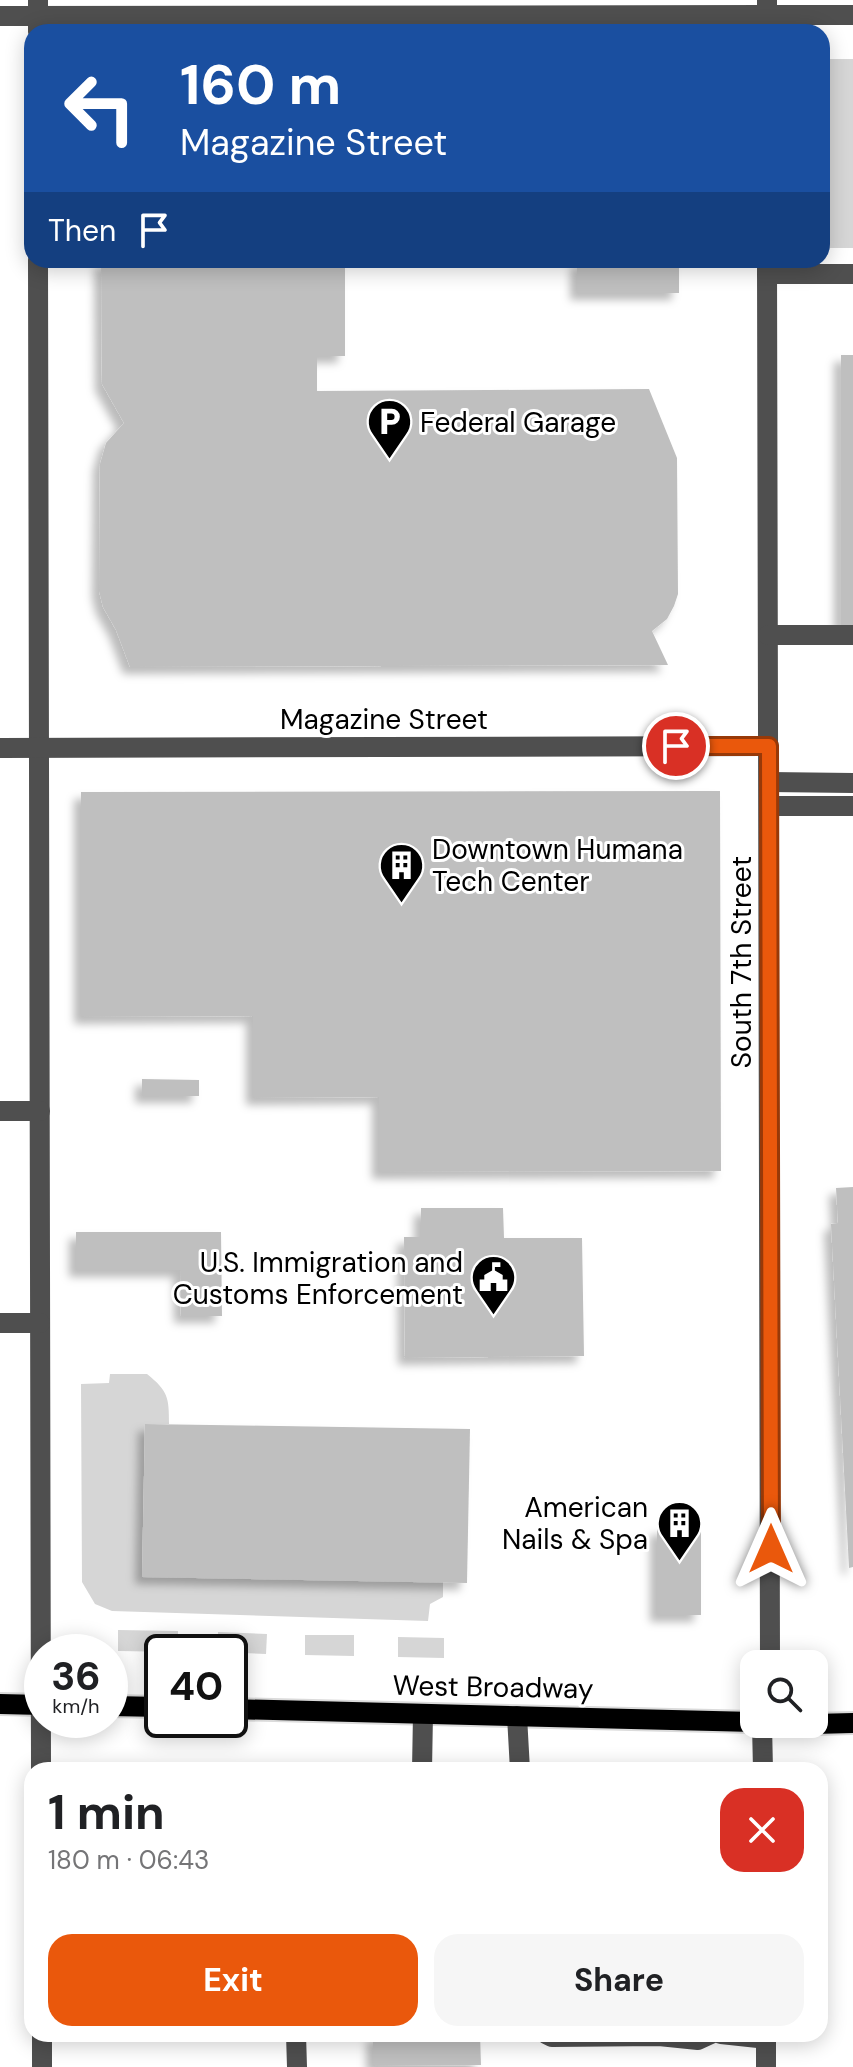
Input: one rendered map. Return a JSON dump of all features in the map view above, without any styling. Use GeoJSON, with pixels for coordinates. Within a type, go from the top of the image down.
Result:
{"type":"FeatureCollection","features":[{"type":"Feature","properties":{"kind":"main road"},"geometry":{"type":"LineString","coordinates":[[0,1704],[24,1705]]}},
{"type":"Feature","properties":{"kind":"main road","name":"West Broadway"},"geometry":{"type":"LineString","coordinates":[[248,1709],[740,1722]]}},
{"type":"Feature","properties":{"kind":"main road"},"geometry":{"type":"LineString","coordinates":[[828,1724],[853,1723]]}},
{"type":"Feature","properties":{"kind":"street"},"geometry":{"type":"LineString","coordinates":[[0,16],[853,15]]}},
{"type":"Feature","properties":{"kind":"street"},"geometry":{"type":"LineString","coordinates":[[38,268],[42,1634]]}},
{"type":"Feature","properties":{"kind":"street","name":"South 7th Street"},"geometry":{"type":"LineString","coordinates":[[767,268],[770,1650]]}},
{"type":"Feature","properties":{"kind":"street"},"geometry":{"type":"LineString","coordinates":[[779,268],[849,274]]}},
{"type":"Feature","properties":{"kind":"street"},"geometry":{"type":"LineString","coordinates":[[768,635],[853,635]]}},
{"type":"Feature","properties":{"kind":"street","name":"Magazine Street"},"geometry":{"type":"LineString","coordinates":[[0,748],[769,746]]}},
{"type":"Feature","properties":{"kind":"street"},"geometry":{"type":"LineString","coordinates":[[769,782],[853,783]]}},
{"type":"Feature","properties":{"kind":"street"},"geometry":{"type":"LineString","coordinates":[[769,806],[853,806]]}},
{"type":"Feature","properties":{"kind":"street"},"geometry":{"type":"LineString","coordinates":[[0,1111],[40,1111]]}},
{"type":"Feature","properties":{"kind":"street"},"geometry":{"type":"LineString","coordinates":[[0,1323],[40,1323]]}},
{"type":"Feature","properties":{"kind":"street"},"geometry":{"type":"LineString","coordinates":[[422,1762],[423,1714]]}},
{"type":"Feature","properties":{"kind":"street"},"geometry":{"type":"LineString","coordinates":[[517,1716],[520,1762]]}},
{"type":"Feature","properties":{"kind":"street"},"geometry":{"type":"LineString","coordinates":[[41,1738],[41,1762]]}},
{"type":"Feature","properties":{"kind":"street"},"geometry":{"type":"LineString","coordinates":[[762,1738],[763,1762]]}},
{"type":"Feature","properties":{"kind":"street"},"geometry":{"type":"LineString","coordinates":[[42,2042],[42,2067]]}},
{"type":"Feature","properties":{"kind":"street"},"geometry":{"type":"LineString","coordinates":[[296,2042],[297,2067]]}},
{"type":"Feature","properties":{"kind":"street"},"geometry":{"type":"LineString","coordinates":[[766,2042],[766,2067]]}},
{"type":"Feature","properties":{"kind":"shaded area"},"geometry":{"type":"Polygon","coordinates":[[[830,59],[853,59],[853,248],[830,248],[830,59]]]}},
{"type":"Feature","properties":{"kind":"shaded area"},"geometry":{"type":"Polygon","coordinates":[[[110,1374],[147,1374],[163,1390],[168,1401],[169,1424],[145,1424],[142,1576],[443,1582],[443,1597],[430,1604],[428,1621],[112,1611],[95,1604],[82,1582],[81,1384],[109,1383],[110,1374]]]}},
{"type":"Feature","properties":{"kind":"shaded area"},"geometry":{"type":"Polygon","coordinates":[[[118,1630],[178,1631],[178,1634],[144,1634],[144,1651],[128,1651],[128,1634],[118,1634],[118,1630]]]}},
{"type":"Feature","properties":{"kind":"shaded area"},"geometry":{"type":"Polygon","coordinates":[[[218,1632],[267,1634],[266,1654],[248,1653],[248,1634],[218,1632]]]}},
{"type":"Feature","properties":{"kind":"shaded area"},"geometry":{"type":"Polygon","coordinates":[[[305,1635],[354,1635],[354,1656],[305,1655],[305,1635]]]}},
{"type":"Feature","properties":{"kind":"shaded area"},"geometry":{"type":"Polygon","coordinates":[[[398,1637],[444,1638],[444,1658],[398,1657],[398,1637]]]}},
{"type":"Feature","properties":{"kind":"building","name":"Federal Garage"},"geometry":{"type":"Polygon","coordinates":[[[101,268],[345,268],[345,356],[317,356],[317,391],[649,389],[677,458],[678,594],[667,619],[652,631],[668,665],[130,667],[99,591],[100,464],[106,443],[124,423],[102,384],[101,268]]]}},
{"type":"Feature","properties":{"kind":"building"},"geometry":{"type":"Polygon","coordinates":[[[577,268],[679,268],[679,293],[577,293],[577,268]]]}},
{"type":"Feature","properties":{"kind":"building"},"geometry":{"type":"Polygon","coordinates":[[[841,355],[853,355],[853,626],[841,626],[841,355]]]}},
{"type":"Feature","properties":{"kind":"building","name":"Downtown Humana Tech Center"},"geometry":{"type":"Polygon","coordinates":[[[720,791],[721,1171],[379,1172],[379,1097],[253,1098],[253,1016],[81,1017],[81,792],[720,791]]]}},
{"type":"Feature","properties":{"kind":"building"},"geometry":{"type":"Polygon","coordinates":[[[142,1079],[199,1080],[199,1096],[142,1096],[142,1079]]]}},
{"type":"Feature","properties":{"kind":"building"},"geometry":{"type":"Polygon","coordinates":[[[853,1187],[853,1567],[849,1568],[831,1224],[838,1223],[836,1188],[853,1187]]]}},
{"type":"Feature","properties":{"kind":"building","name":"U.S. Immigration and Customs Enforcement"},"geometry":{"type":"Polygon","coordinates":[[[421,1208],[503,1208],[504,1238],[582,1238],[584,1356],[405,1358],[404,1237],[421,1237],[421,1208]]]}},
{"type":"Feature","properties":{"kind":"building"},"geometry":{"type":"Polygon","coordinates":[[[76,1232],[221,1232],[222,1316],[181,1316],[180,1270],[76,1270],[76,1232]]]}},
{"type":"Feature","properties":{"kind":"building"},"geometry":{"type":"Polygon","coordinates":[[[145,1424],[470,1429],[467,1583],[142,1577],[145,1424]]]}},
{"type":"Feature","properties":{"kind":"building","name":"American Nails & Spa"},"geometry":{"type":"Polygon","coordinates":[[[657,1528],[701,1528],[701,1615],[657,1615],[657,1528]]]}},
{"type":"Feature","properties":{"kind":"building"},"geometry":{"type":"Polygon","coordinates":[[[373,2042],[480,2042],[481,2065],[373,2066],[373,2042]]]}},
{"type":"Feature","properties":{"kind":"place","name":"Federal Garage"},"geometry":{"type":"Point","coordinates":[389,461]}},
{"type":"Feature","properties":{"kind":"place","name":"Downtown Humana Tech Center"},"geometry":{"type":"Point","coordinates":[401,904]}},
{"type":"Feature","properties":{"kind":"place","name":"U.S. Immigration and Customs Enforcement"},"geometry":{"type":"Point","coordinates":[494,1317]}},
{"type":"Feature","properties":{"kind":"place","name":"American Nails & Spa"},"geometry":{"type":"Point","coordinates":[679,1562]}},
{"type":"Feature","properties":{"kind":"route"},"geometry":{"type":"LineString","coordinates":[[676,746],[769,746],[771,1549]]}}]}
